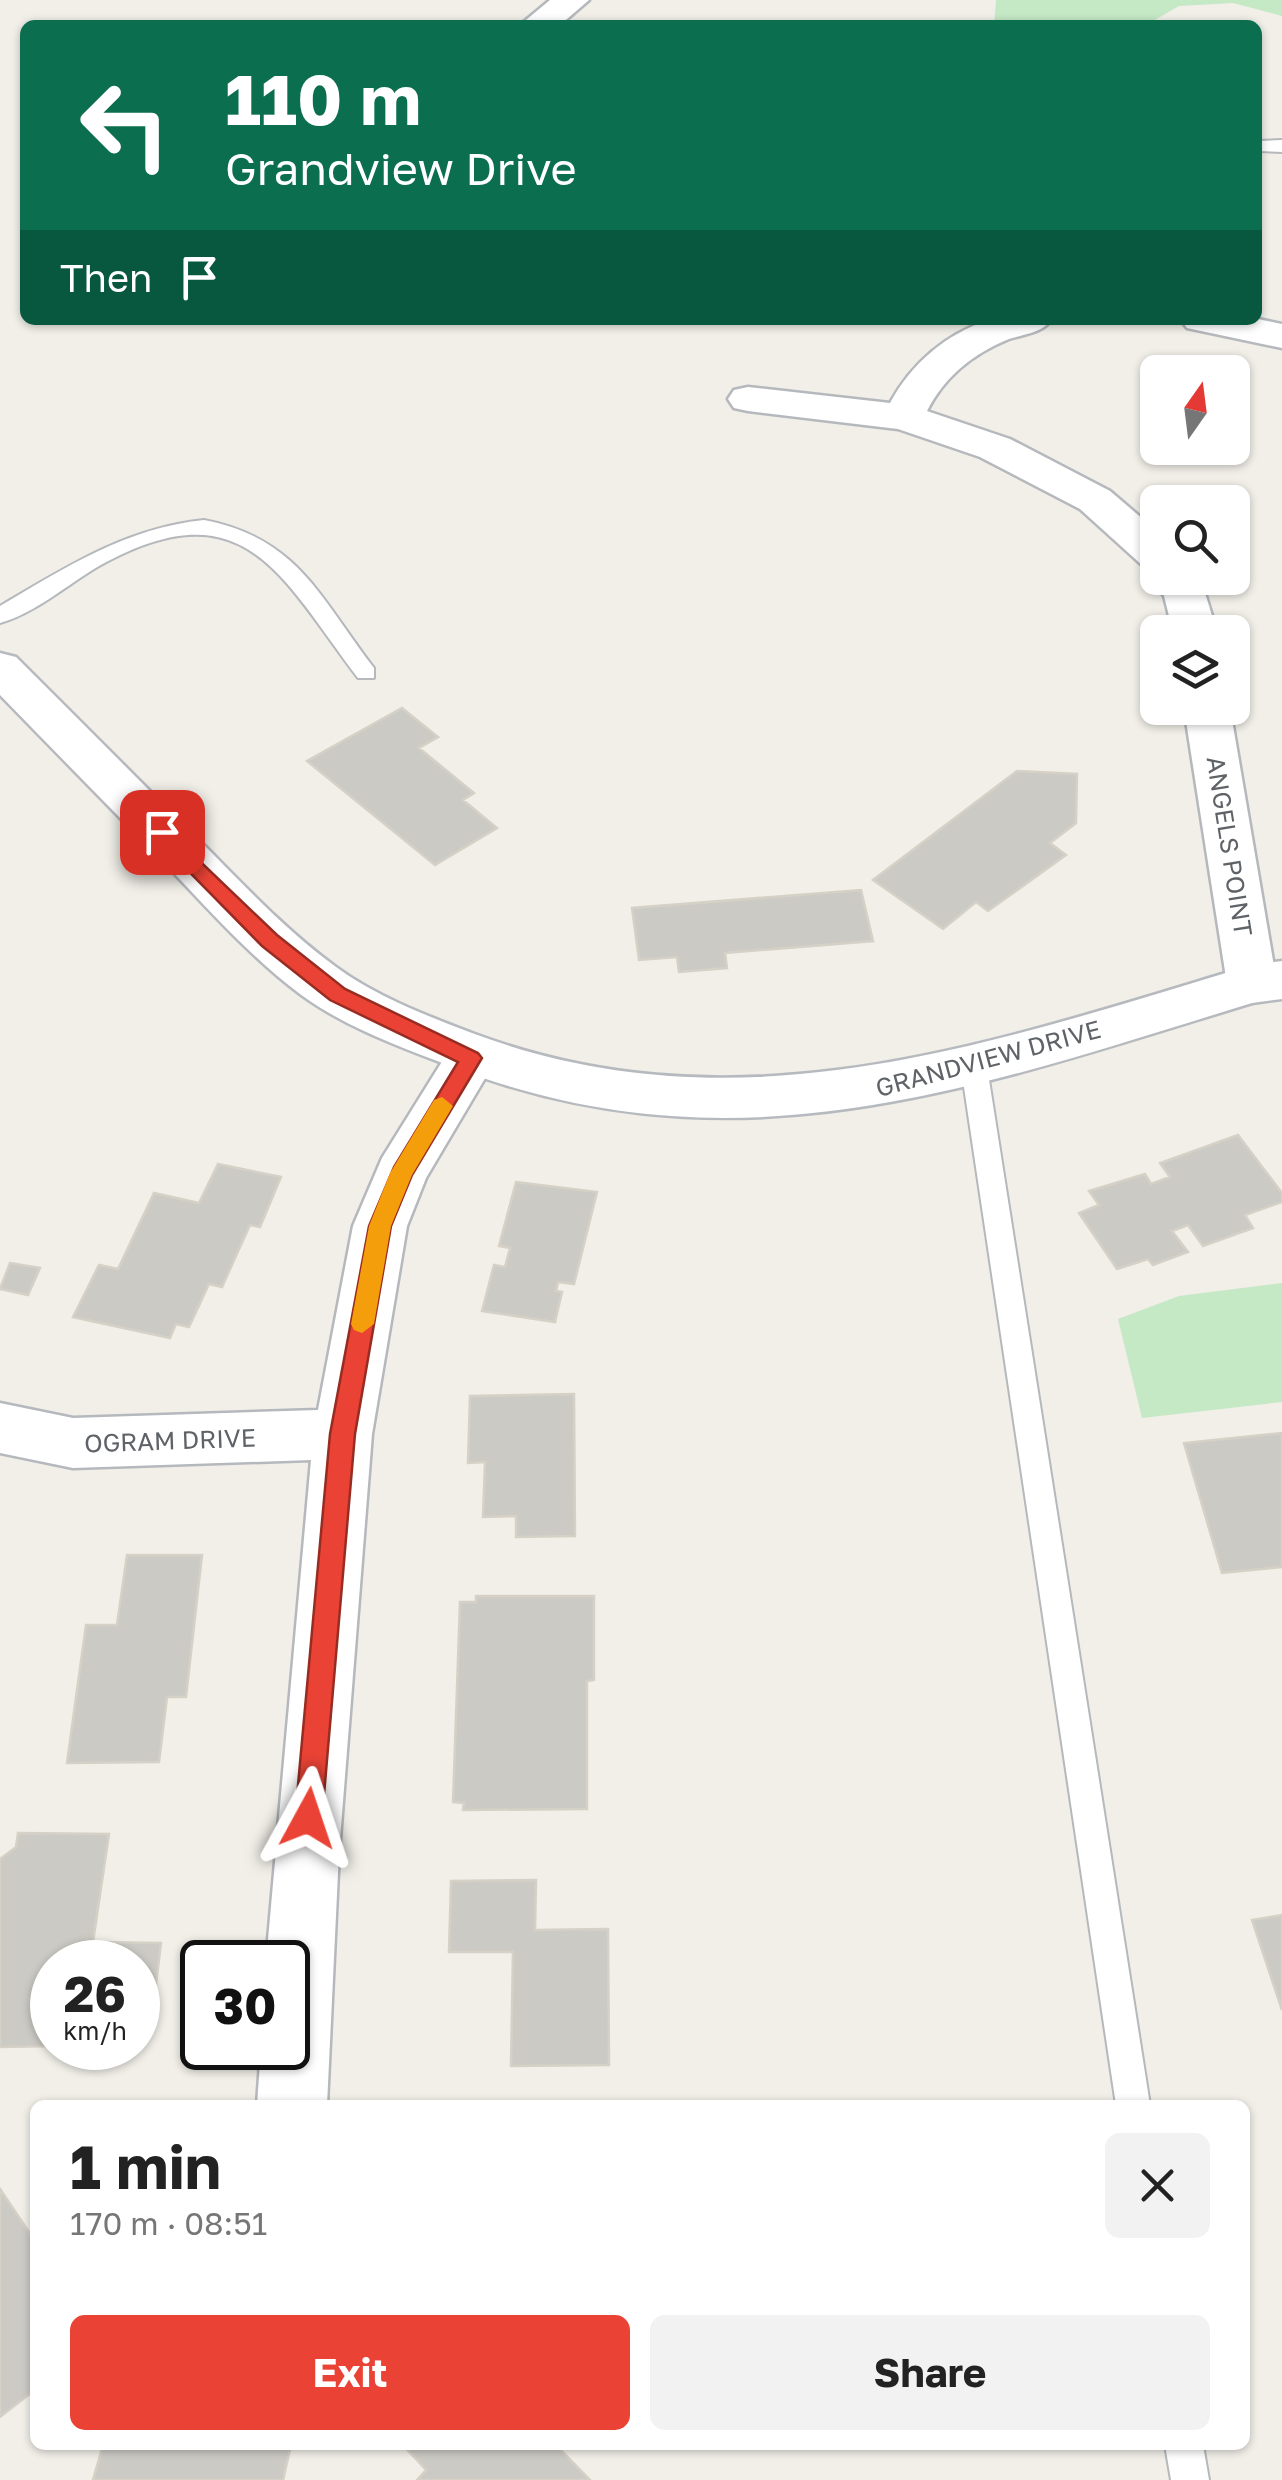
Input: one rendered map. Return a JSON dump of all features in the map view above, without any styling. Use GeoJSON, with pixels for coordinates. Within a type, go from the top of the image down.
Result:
{"type":"FeatureCollection","features":[{"type":"Feature","properties":{"kind":"street"},"geometry":{"type":"LineString","coordinates":[[545,20],[572,0]]}},
{"type":"Feature","properties":{"kind":"street"},"geometry":{"type":"LineString","coordinates":[[904,417],[912,396],[944,360],[993,332],[1015,325]]}},
{"type":"Feature","properties":{"kind":"street"},"geometry":{"type":"LineString","coordinates":[[1226,325],[1282,336]]}},
{"type":"Feature","properties":{"kind":"street"},"geometry":{"type":"LineString","coordinates":[[748,399],[904,417],[1037,467],[1096,500],[1140,540]]}},
{"type":"Feature","properties":{"kind":"street","name":"GRANDVIEW DRIVE"},"geometry":{"type":"LineString","coordinates":[[0,668],[269,941],[338,995],[471,1058],[550,1082],[611,1092],[736,1100],[858,1091],[974,1067],[1267,982]]}},
{"type":"Feature","properties":{"kind":"street","name":"ANGELS POINT"},"geometry":{"type":"LineString","coordinates":[[1211,725],[1267,982]]}},
{"type":"Feature","properties":{"kind":"street"},"geometry":{"type":"LineString","coordinates":[[292,2100],[306,1852],[342,1434],[380,1226],[402,1173],[471,1058]]}},
{"type":"Feature","properties":{"kind":"street","name":"OGRAM DRIVE"},"geometry":{"type":"LineString","coordinates":[[0,1428],[73,1443],[342,1434]]}},
{"type":"Feature","properties":{"kind":"lane"},"geometry":{"type":"LineString","coordinates":[[0,616],[130,542],[185,527],[209,526],[252,539],[274,556],[366,673]]}},
{"type":"Feature","properties":{"kind":"lane"},"geometry":{"type":"LineString","coordinates":[[974,1067],[1131,2100]]}},
{"type":"Feature","properties":{"kind":"lane"},"geometry":{"type":"LineString","coordinates":[[1185,2450],[1190,2480]]}},
{"type":"Feature","properties":{"kind":"green space"},"geometry":{"type":"Polygon","coordinates":[[[996,0],[1282,0],[1282,16],[1233,3],[1179,6],[1155,20],[994,20],[996,0]]]}},
{"type":"Feature","properties":{"kind":"green space"},"geometry":{"type":"Polygon","coordinates":[[[1282,1283],[1282,1402],[1142,1418],[1118,1319],[1179,1296],[1282,1283]]]}},
{"type":"Feature","properties":{"kind":"building"},"geometry":{"type":"Polygon","coordinates":[[[402,708],[438,737],[419,748],[474,793],[463,800],[497,828],[435,865],[307,761],[402,708]]]}},
{"type":"Feature","properties":{"kind":"building"},"geometry":{"type":"Polygon","coordinates":[[[1017,771],[1077,774],[1076,823],[1050,843],[1066,855],[988,911],[976,902],[943,929],[873,880],[1017,771]]]}},
{"type":"Feature","properties":{"kind":"building"},"geometry":{"type":"Polygon","coordinates":[[[861,890],[873,941],[725,953],[727,968],[679,972],[677,957],[639,960],[632,908],[861,890]]]}},
{"type":"Feature","properties":{"kind":"building"},"geometry":{"type":"Polygon","coordinates":[[[1238,1135],[1282,1193],[1282,1202],[1245,1215],[1253,1228],[1203,1246],[1188,1225],[1172,1231],[1188,1252],[1153,1265],[1148,1259],[1117,1269],[1079,1213],[1099,1205],[1089,1191],[1145,1174],[1151,1184],[1170,1177],[1160,1163],[1238,1135]]]}},
{"type":"Feature","properties":{"kind":"building"},"geometry":{"type":"Polygon","coordinates":[[[218,1164],[281,1177],[260,1227],[250,1225],[222,1287],[209,1284],[189,1327],[176,1324],[170,1338],[73,1317],[99,1265],[118,1269],[154,1193],[199,1203],[218,1164]]]}},
{"type":"Feature","properties":{"kind":"building"},"geometry":{"type":"Polygon","coordinates":[[[516,1182],[597,1192],[574,1284],[558,1282],[556,1291],[562,1292],[555,1322],[482,1311],[494,1265],[505,1267],[510,1248],[499,1246],[516,1182]]]}},
{"type":"Feature","properties":{"kind":"building"},"geometry":{"type":"Polygon","coordinates":[[[10,1263],[40,1268],[28,1295],[0,1289],[10,1263]]]}},
{"type":"Feature","properties":{"kind":"building"},"geometry":{"type":"Polygon","coordinates":[[[574,1394],[575,1536],[516,1537],[516,1516],[483,1517],[485,1462],[468,1463],[470,1396],[574,1394]]]}},
{"type":"Feature","properties":{"kind":"building"},"geometry":{"type":"Polygon","coordinates":[[[1282,1433],[1282,1567],[1222,1573],[1184,1443],[1282,1433]]]}},
{"type":"Feature","properties":{"kind":"building"},"geometry":{"type":"Polygon","coordinates":[[[127,1555],[202,1555],[186,1697],[167,1697],[159,1762],[67,1763],[86,1625],[117,1625],[127,1555]]]}},
{"type":"Feature","properties":{"kind":"building"},"geometry":{"type":"Polygon","coordinates":[[[476,1596],[594,1596],[594,1680],[587,1681],[587,1809],[463,1810],[464,1803],[453,1802],[460,1602],[476,1602],[476,1596]]]}},
{"type":"Feature","properties":{"kind":"building"},"geometry":{"type":"Polygon","coordinates":[[[18,1833],[109,1834],[93,1940],[30,1940],[30,2046],[0,2047],[0,1859],[16,1847],[18,1833]]]}},
{"type":"Feature","properties":{"kind":"building"},"geometry":{"type":"Polygon","coordinates":[[[536,1880],[535,1930],[608,1929],[609,2065],[511,2066],[513,1952],[449,1952],[451,1881],[536,1880]]]}},
{"type":"Feature","properties":{"kind":"building"},"geometry":{"type":"Polygon","coordinates":[[[1282,1915],[1282,2010],[1252,1920],[1282,1915]]]}},
{"type":"Feature","properties":{"kind":"building"},"geometry":{"type":"Polygon","coordinates":[[[0,2189],[30,2234],[30,2394],[0,2417],[0,2189]]]}},
{"type":"Feature","properties":{"kind":"building"},"geometry":{"type":"Polygon","coordinates":[[[102,2450],[290,2450],[283,2480],[93,2480],[102,2450]]]}},
{"type":"Feature","properties":{"kind":"building"},"geometry":{"type":"Polygon","coordinates":[[[408,2450],[561,2450],[590,2480],[417,2480],[426,2470],[408,2450]]]}},
{"type":"Feature","properties":{"kind":"slow traffic"},"geometry":{"type":"LineString","coordinates":[[362,1324],[380,1226],[402,1173],[442,1106]]}},
{"type":"Feature","properties":{"kind":"route"},"geometry":{"type":"LineString","coordinates":[[162,832],[269,941],[338,995],[471,1058],[402,1173],[380,1226],[342,1434],[308,1818]]}}]}
